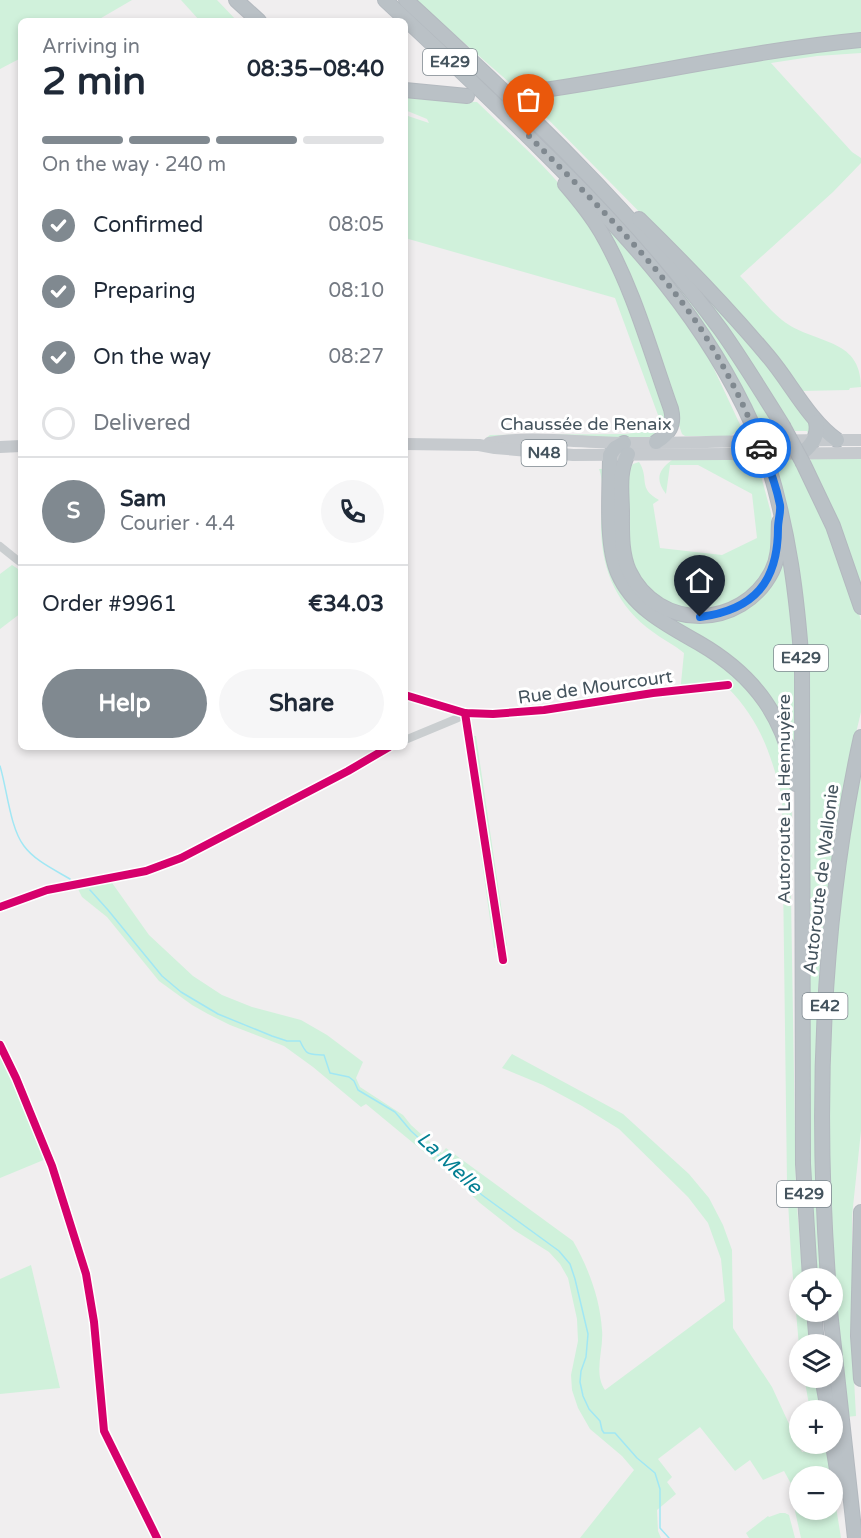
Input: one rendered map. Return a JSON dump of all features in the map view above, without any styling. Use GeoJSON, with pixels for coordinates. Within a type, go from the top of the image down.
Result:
{"type":"FeatureCollection","features":[{"type":"Feature","properties":{"kind":"highway"},"geometry":{"type":"LineString","coordinates":[[236,0],[256,18]]}},
{"type":"Feature","properties":{"kind":"highway","name":"Autoroute La Hennuyère"},"geometry":{"type":"LineString","coordinates":[[385,0],[404,18]]}},
{"type":"Feature","properties":{"kind":"highway","name":"E429"},"geometry":{"type":"LineString","coordinates":[[406,0],[572,160],[669,266],[720,330],[802,458],[832,526],[861,607]]}},
{"type":"Feature","properties":{"kind":"highway","name":"Autoroute La Hennuyère"},"geometry":{"type":"LineString","coordinates":[[408,22],[592,200],[660,275],[684,306],[722,365],[753,426],[768,464],[790,548],[799,623],[803,713],[802,1164],[809,1268]]}},
{"type":"Feature","properties":{"kind":"highway"},"geometry":{"type":"LineString","coordinates":[[523,93],[588,84],[781,49],[861,40]]}},
{"type":"Feature","properties":{"kind":"highway"},"geometry":{"type":"LineString","coordinates":[[408,90],[467,96]]}},
{"type":"Feature","properties":{"kind":"highway"},"geometry":{"type":"LineString","coordinates":[[515,123],[525,141],[565,184],[592,219],[623,277],[673,416],[670,431],[656,442]]}},
{"type":"Feature","properties":{"kind":"highway"},"geometry":{"type":"LineString","coordinates":[[572,160],[589,169],[716,297],[770,358],[816,422],[837,440]]}},
{"type":"Feature","properties":{"kind":"highway"},"geometry":{"type":"LineString","coordinates":[[802,458],[818,429],[816,422]]}},
{"type":"Feature","properties":{"kind":"highway"},"geometry":{"type":"LineString","coordinates":[[781,508],[778,554],[773,569],[758,593],[731,611],[700,617],[683,615],[655,602],[639,587],[629,572],[622,545],[622,471],[626,449],[615,448],[609,455],[611,544],[618,572],[626,588],[634,600],[658,620],[711,650],[735,668],[760,694],[773,712],[788,745],[803,810]]}},
{"type":"Feature","properties":{"kind":"highway","name":"Autoroute de Wallonie"},"geometry":{"type":"LineString","coordinates":[[828,1268],[822,1148],[826,981],[834,889],[861,737]]}},
{"type":"Feature","properties":{"kind":"highway"},"geometry":{"type":"LineString","coordinates":[[861,1212],[858,1335],[861,1379]]}},
{"type":"Feature","properties":{"kind":"highway"},"geometry":{"type":"LineString","coordinates":[[831,1322],[855,1538]]}},
{"type":"Feature","properties":{"kind":"highway"},"geometry":{"type":"LineString","coordinates":[[835,1454],[849,1538]]}},
{"type":"Feature","properties":{"kind":"main road","name":"Chaussée de Renaix"},"geometry":{"type":"LineString","coordinates":[[479,445],[517,440],[626,449],[802,458],[861,453]]}},
{"type":"Feature","properties":{"kind":"main road","name":"Chaussée de Renaix"},"geometry":{"type":"LineString","coordinates":[[626,449],[656,442],[861,440]]}},
{"type":"Feature","properties":{"kind":"main road","name":"N48"},"geometry":{"type":"LineString","coordinates":[[408,444],[479,445]]}},
{"type":"Feature","properties":{"kind":"main road","name":"Chaussée de Renaix"},"geometry":{"type":"LineString","coordinates":[[479,445],[555,454],[609,455]]}},
{"type":"Feature","properties":{"kind":"main road"},"geometry":{"type":"LineString","coordinates":[[0,447],[18,446]]}},
{"type":"Feature","properties":{"kind":"street"},"geometry":{"type":"LineString","coordinates":[[0,546],[18,561]]}},
{"type":"Feature","properties":{"kind":"street","name":"Rue de Mourcourt"},"geometry":{"type":"LineString","coordinates":[[465,713],[493,714],[544,710],[653,693],[728,685]]}},
{"type":"Feature","properties":{"kind":"street"},"geometry":{"type":"LineString","coordinates":[[408,696],[465,713]]}},
{"type":"Feature","properties":{"kind":"street"},"geometry":{"type":"LineString","coordinates":[[408,739],[465,713]]}},
{"type":"Feature","properties":{"kind":"street"},"geometry":{"type":"LineString","coordinates":[[465,713],[503,960]]}},
{"type":"Feature","properties":{"kind":"street"},"geometry":{"type":"LineString","coordinates":[[0,907],[47,890],[163,866],[384,750]]}},
{"type":"Feature","properties":{"kind":"street"},"geometry":{"type":"LineString","coordinates":[[0,1045],[52,1166],[86,1274],[94,1322],[104,1431],[158,1538]]}},
{"type":"Feature","properties":{"kind":"green space"},"geometry":{"type":"Polygon","coordinates":[[[0,0],[132,0],[101,18],[18,18],[18,60],[0,69],[0,0]]]}},
{"type":"Feature","properties":{"kind":"green space"},"geometry":{"type":"Polygon","coordinates":[[[181,0],[217,0],[234,18],[197,18],[181,0]]]}},
{"type":"Feature","properties":{"kind":"green space"},"geometry":{"type":"Polygon","coordinates":[[[415,0],[861,0],[861,35],[517,89],[415,0]]]}},
{"type":"Feature","properties":{"kind":"green space"},"geometry":{"type":"Polygon","coordinates":[[[861,46],[861,53],[817,56],[771,63],[852,152],[861,158],[861,163],[833,192],[740,276],[782,320],[794,328],[844,350],[853,359],[859,371],[861,387],[849,390],[801,391],[742,316],[529,100],[768,58],[861,46]]]}},
{"type":"Feature","properties":{"kind":"green space"},"geometry":{"type":"Polygon","coordinates":[[[408,96],[477,102],[538,161],[579,208],[604,248],[615,271],[645,346],[670,420],[657,437],[486,438],[490,435],[625,434],[660,430],[658,415],[615,298],[408,239],[408,116],[429,123],[427,119],[408,111],[408,96]]]}},
{"type":"Feature","properties":{"kind":"green space"},"geometry":{"type":"Polygon","coordinates":[[[504,103],[509,103],[609,203],[706,317],[779,431],[762,432],[719,352],[504,103]]]}},
{"type":"Feature","properties":{"kind":"green space"},"geometry":{"type":"Polygon","coordinates":[[[580,196],[668,295],[707,354],[743,431],[730,436],[685,436],[682,434],[634,296],[580,196]]]}},
{"type":"Feature","properties":{"kind":"green space"},"geometry":{"type":"Polygon","coordinates":[[[650,234],[717,302],[814,423],[809,436],[807,431],[795,431],[790,425],[761,377],[730,333],[650,234]]]}},
{"type":"Feature","properties":{"kind":"green space"},"geometry":{"type":"Polygon","coordinates":[[[861,457],[861,588],[843,535],[810,458],[861,457]]]}},
{"type":"Feature","properties":{"kind":"green space"},"geometry":{"type":"Polygon","coordinates":[[[752,458],[760,472],[771,513],[774,541],[783,545],[796,671],[798,764],[789,766],[792,795],[791,897],[796,1195],[802,1268],[792,1268],[787,1183],[782,798],[763,738],[748,712],[727,687],[680,693],[684,653],[641,622],[621,600],[609,574],[602,545],[602,490],[599,469],[630,468],[639,462],[648,491],[659,500],[653,504],[660,548],[722,555],[757,538],[752,494],[698,465],[670,465],[666,494],[659,480],[661,471],[672,460],[752,458]]]}},
{"type":"Feature","properties":{"kind":"green space"},"geometry":{"type":"Polygon","coordinates":[[[795,459],[801,468],[852,587],[861,621],[861,712],[845,779],[832,857],[818,996],[815,1132],[821,1268],[814,1268],[807,1166],[807,721],[772,460],[795,459]]]}},
{"type":"Feature","properties":{"kind":"green space"},"geometry":{"type":"Polygon","coordinates":[[[12,565],[18,569],[18,615],[0,629],[0,574],[12,565]]]}},
{"type":"Feature","properties":{"kind":"green space"},"geometry":{"type":"Polygon","coordinates":[[[466,736],[476,736],[507,946],[494,948],[466,736]]]}},
{"type":"Feature","properties":{"kind":"green space"},"geometry":{"type":"Polygon","coordinates":[[[861,760],[861,1131],[852,1216],[852,1343],[856,1416],[846,1417],[843,1385],[843,1334],[838,1334],[837,1322],[843,1322],[843,1268],[833,1268],[827,1084],[835,933],[861,760]]]}},
{"type":"Feature","properties":{"kind":"green space"},"geometry":{"type":"Polygon","coordinates":[[[110,880],[149,935],[193,976],[222,995],[252,1007],[301,1020],[327,1035],[363,1062],[356,1078],[360,1087],[403,1115],[442,1153],[446,1148],[573,1241],[589,1273],[599,1307],[602,1338],[600,1376],[605,1390],[725,1301],[721,1259],[708,1223],[688,1197],[619,1129],[543,1085],[502,1068],[512,1054],[623,1114],[689,1174],[709,1198],[723,1225],[732,1250],[733,1328],[772,1387],[789,1424],[789,1454],[827,1454],[829,1466],[789,1466],[789,1480],[784,1471],[763,1480],[750,1460],[735,1471],[700,1427],[658,1459],[672,1477],[667,1482],[676,1494],[657,1510],[658,1531],[661,1538],[580,1538],[634,1470],[622,1456],[590,1429],[578,1408],[572,1390],[571,1375],[578,1341],[577,1319],[568,1278],[560,1264],[549,1252],[514,1230],[480,1203],[441,1166],[366,1104],[361,1107],[284,1046],[208,1014],[159,981],[107,917],[82,897],[77,887],[110,880]]]}},
{"type":"Feature","properties":{"kind":"green space"},"geometry":{"type":"Polygon","coordinates":[[[0,1055],[24,1104],[46,1159],[0,1178],[0,1055]]]}},
{"type":"Feature","properties":{"kind":"green space"},"geometry":{"type":"Polygon","coordinates":[[[31,1265],[60,1388],[0,1394],[0,1279],[31,1265]]]}},
{"type":"Feature","properties":{"kind":"green space"},"geometry":{"type":"Polygon","coordinates":[[[797,1322],[807,1322],[809,1334],[798,1334],[797,1322]]]}},
{"type":"Feature","properties":{"kind":"green space"},"geometry":{"type":"Polygon","coordinates":[[[806,1388],[817,1388],[818,1400],[808,1400],[806,1388]]]}},
{"type":"Feature","properties":{"kind":"green space"},"geometry":{"type":"Polygon","coordinates":[[[780,1513],[789,1515],[795,1538],[749,1538],[746,1533],[769,1517],[780,1513]]]}},
{"type":"Feature","properties":{"kind":"green space"},"geometry":{"type":"Polygon","coordinates":[[[797,1520],[838,1520],[841,1538],[801,1538],[797,1520]]]}},
{"type":"Feature","properties":{"kind":"waterway","name":"La Melle"},"geometry":{"type":"LineString","coordinates":[[0,766],[12,819],[19,838],[34,856],[70,879]]}},
{"type":"Feature","properties":{"kind":"waterway","name":"La Melle"},"geometry":{"type":"LineString","coordinates":[[90,890],[162,976],[181,992],[218,1014],[287,1041],[300,1041],[309,1053],[324,1055],[330,1073],[349,1077],[354,1081],[358,1090],[395,1112],[411,1131],[482,1195],[559,1251],[570,1264],[588,1334],[586,1357],[580,1382],[583,1396],[589,1409],[600,1421],[604,1433],[615,1433],[637,1458],[655,1473],[660,1489],[660,1528],[669,1538]]}},
{"type":"Feature","properties":{"kind":"cycle path"},"geometry":{"type":"LineString","coordinates":[[408,696],[465,713],[493,714],[544,710],[653,693],[728,685]]}},
{"type":"Feature","properties":{"kind":"cycle path"},"geometry":{"type":"LineString","coordinates":[[465,713],[503,960]]}},
{"type":"Feature","properties":{"kind":"cycle path"},"geometry":{"type":"LineString","coordinates":[[0,907],[47,890],[146,871],[181,858],[384,750]]}},
{"type":"Feature","properties":{"kind":"cycle path"},"geometry":{"type":"LineString","coordinates":[[0,1045],[52,1166],[86,1274],[94,1322],[104,1431],[157,1538]]}},
{"type":"Feature","properties":{"kind":"way so far"},"geometry":{"type":"LineString","coordinates":[[529,136],[631,242],[684,306],[732,382],[761,448]]}},
{"type":"Feature","properties":{"kind":"route"},"geometry":{"type":"LineString","coordinates":[[700,617],[731,611],[746,603],[758,593],[773,569],[778,554],[778,523],[781,508],[761,448]]}}]}
